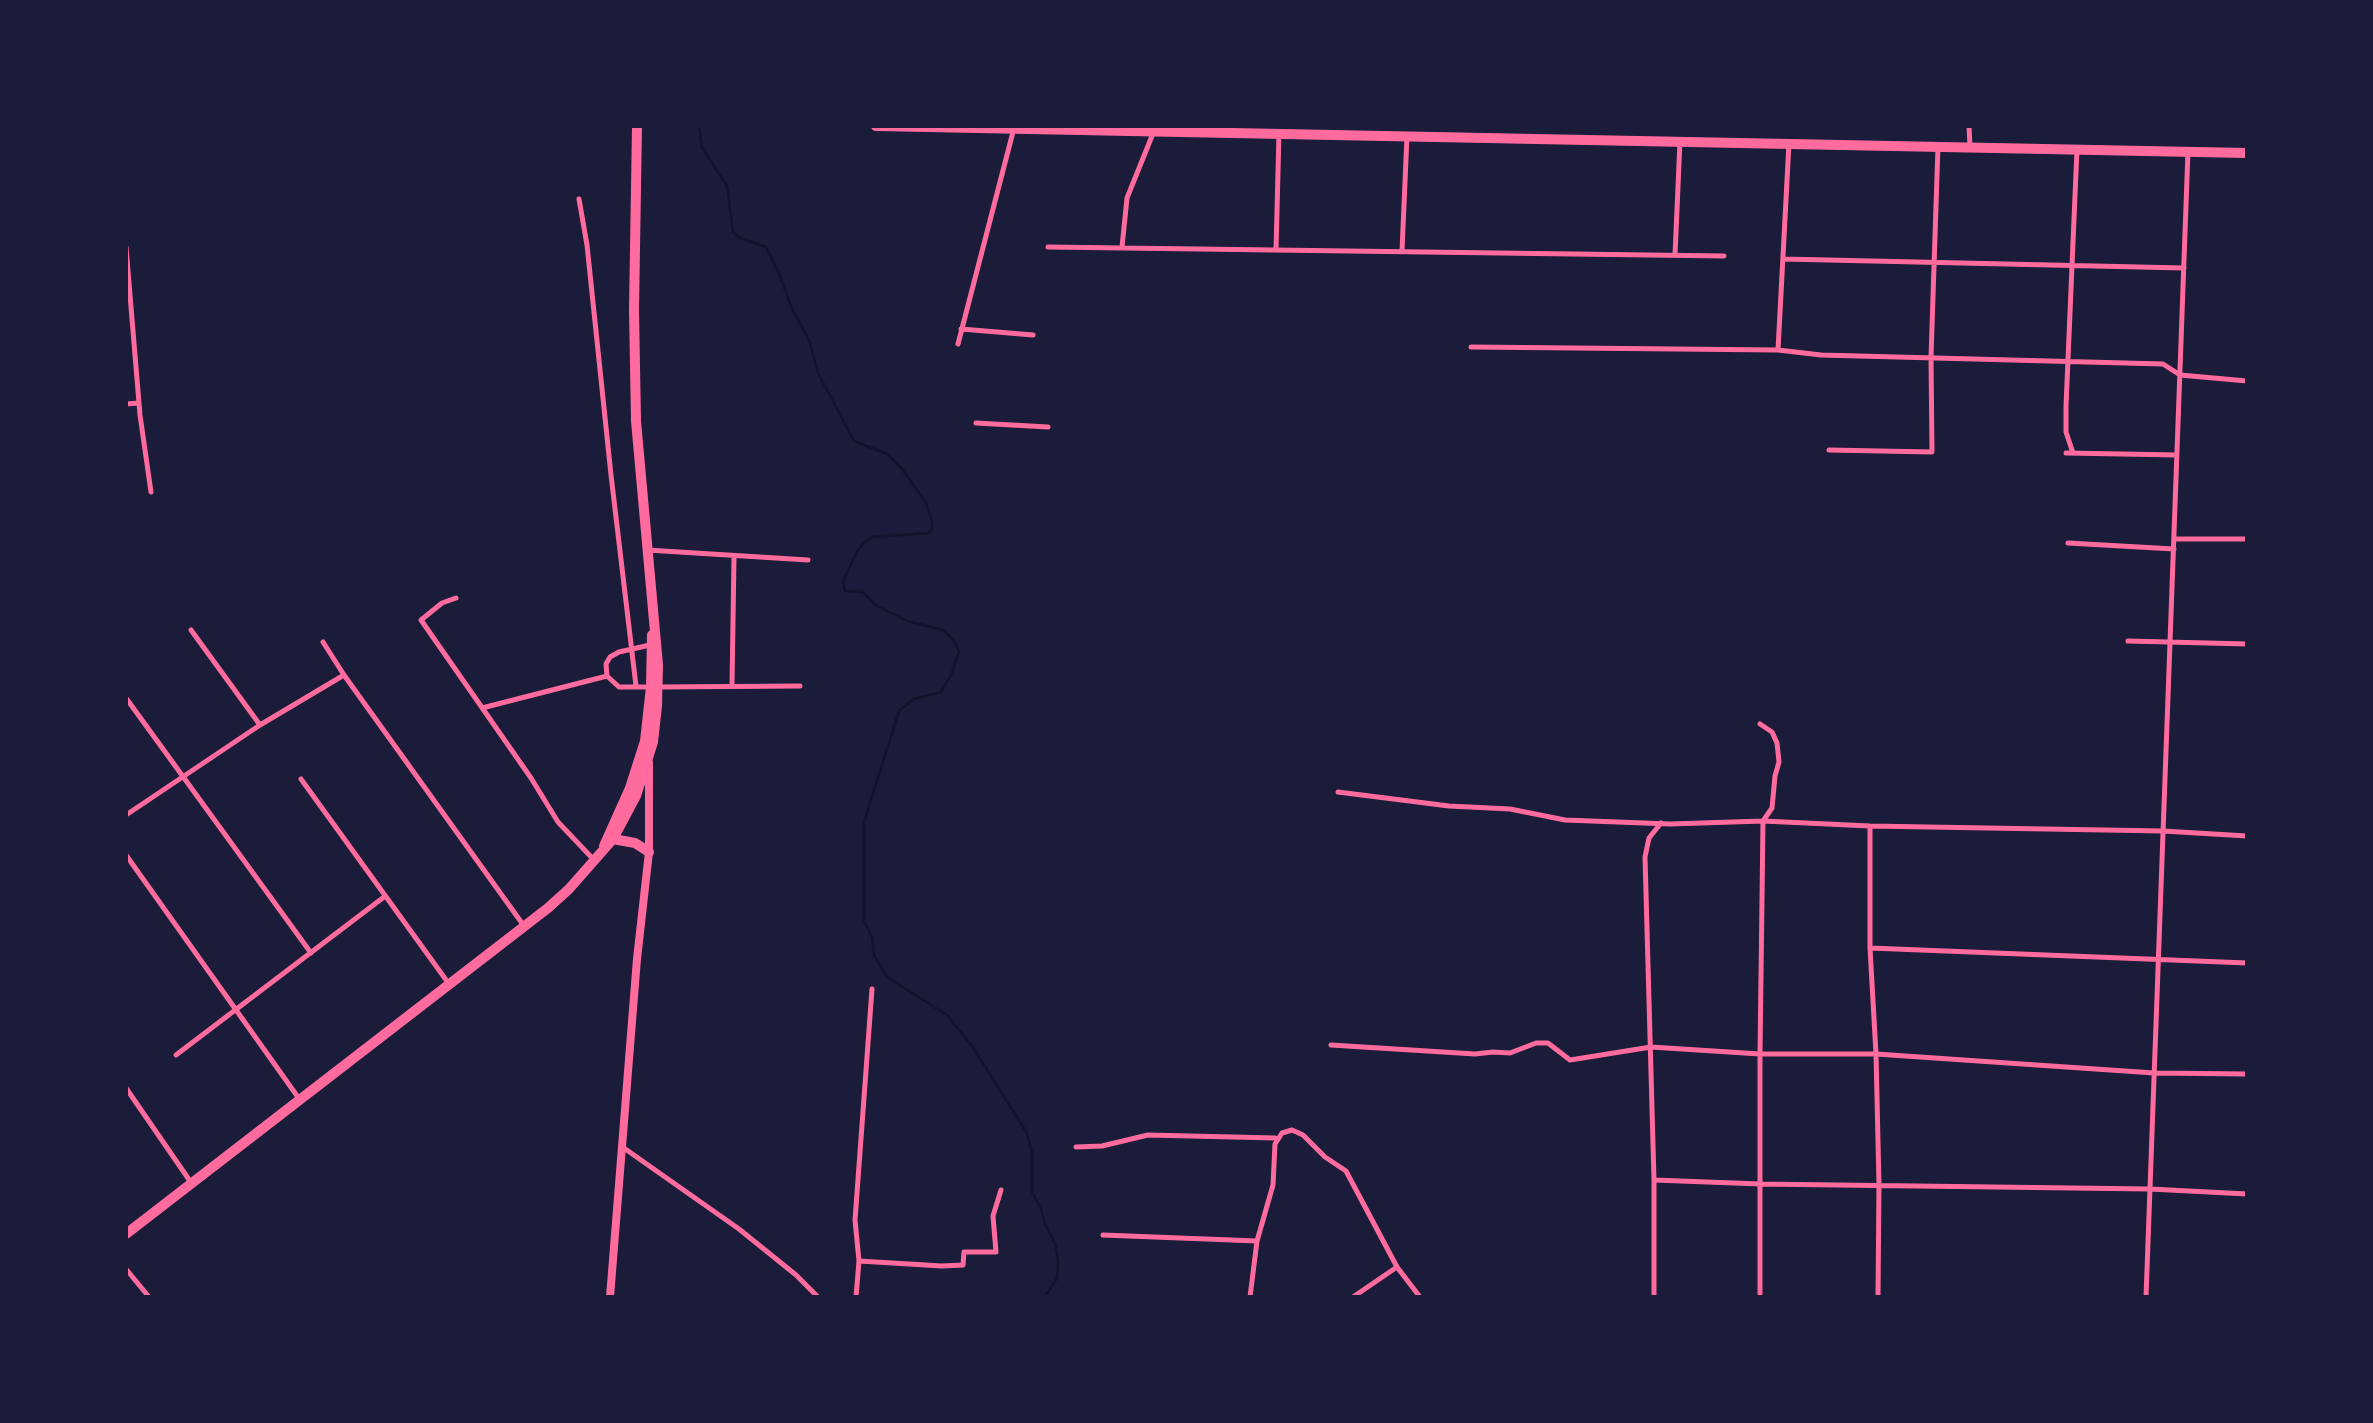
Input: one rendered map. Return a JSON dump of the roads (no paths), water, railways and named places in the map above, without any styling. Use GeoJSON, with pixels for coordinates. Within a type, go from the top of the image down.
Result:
{"type":"FeatureCollection","features":[{"type":"Feature","properties":{"kind":"highway"},"geometry":{"type":"LineString","coordinates":[[126,1234],[569,890],[613,839],[636,796],[649,758],[657,645],[639,472],[634,376],[637,126]]}},
{"type":"Feature","properties":{"kind":"highway"},"geometry":{"type":"LineString","coordinates":[[876,126],[2247,153]]}},
{"type":"Feature","properties":{"kind":"highway"},"geometry":{"type":"LineString","coordinates":[[598,857],[637,772],[648,726],[655,687],[650,645],[653,624]]}},
{"type":"Feature","properties":{"kind":"highway"},"geometry":{"type":"LineString","coordinates":[[613,839],[635,843],[649,852]]}},
{"type":"Feature","properties":{"kind":"main road"},"geometry":{"type":"LineString","coordinates":[[610,1297],[637,959],[649,852],[649,758]]}},
{"type":"Feature","properties":{"kind":"street"},"geometry":{"type":"LineString","coordinates":[[1969,126],[1970,147]]}},
{"type":"Feature","properties":{"kind":"street"},"geometry":{"type":"LineString","coordinates":[[958,344],[1013,128]]}},
{"type":"Feature","properties":{"kind":"street"},"geometry":{"type":"LineString","coordinates":[[1122,247],[1127,198],[1154,131]]}},
{"type":"Feature","properties":{"kind":"street"},"geometry":{"type":"LineString","coordinates":[[1276,250],[1279,133]]}},
{"type":"Feature","properties":{"kind":"street"},"geometry":{"type":"LineString","coordinates":[[1402,251],[1407,136]]}},
{"type":"Feature","properties":{"kind":"street"},"geometry":{"type":"LineString","coordinates":[[1675,256],[1681,141]]}},
{"type":"Feature","properties":{"kind":"street"},"geometry":{"type":"LineString","coordinates":[[1778,351],[1789,143]]}},
{"type":"Feature","properties":{"kind":"street"},"geometry":{"type":"LineString","coordinates":[[1829,450],[1931,452],[1931,357],[1938,146]]}},
{"type":"Feature","properties":{"kind":"street"},"geometry":{"type":"LineString","coordinates":[[2077,149],[2067,362],[2066,432],[2069,453],[2177,455]]}},
{"type":"Feature","properties":{"kind":"street"},"geometry":{"type":"LineString","coordinates":[[2146,1297],[2188,151]]}},
{"type":"Feature","properties":{"kind":"street"},"geometry":{"type":"LineString","coordinates":[[579,199],[587,245],[636,687]]}},
{"type":"Feature","properties":{"kind":"street"},"geometry":{"type":"LineString","coordinates":[[126,247],[139,403],[151,492]]}},
{"type":"Feature","properties":{"kind":"street"},"geometry":{"type":"LineString","coordinates":[[1048,247],[1724,256]]}},
{"type":"Feature","properties":{"kind":"street"},"geometry":{"type":"LineString","coordinates":[[1783,258],[1934,264],[2184,268]]}},
{"type":"Feature","properties":{"kind":"street"},"geometry":{"type":"LineString","coordinates":[[961,329],[1033,335]]}},
{"type":"Feature","properties":{"kind":"street"},"geometry":{"type":"LineString","coordinates":[[1471,347],[1778,351],[1821,355],[2163,363],[2180,374],[2247,381]]}},
{"type":"Feature","properties":{"kind":"street"},"geometry":{"type":"LineString","coordinates":[[126,404],[139,403]]}},
{"type":"Feature","properties":{"kind":"street"},"geometry":{"type":"LineString","coordinates":[[976,423],[1048,426]]}},
{"type":"Feature","properties":{"kind":"street"},"geometry":{"type":"LineString","coordinates":[[2174,538],[2247,539]]}},
{"type":"Feature","properties":{"kind":"street"},"geometry":{"type":"LineString","coordinates":[[2068,543],[2174,549]]}},
{"type":"Feature","properties":{"kind":"street"},"geometry":{"type":"LineString","coordinates":[[647,550],[808,560]]}},
{"type":"Feature","properties":{"kind":"street"},"geometry":{"type":"LineString","coordinates":[[732,686],[734,557]]}},
{"type":"Feature","properties":{"kind":"street"},"geometry":{"type":"LineString","coordinates":[[456,598],[442,603],[421,620],[531,778],[558,822],[598,857]]}},
{"type":"Feature","properties":{"kind":"street"},"geometry":{"type":"LineString","coordinates":[[191,630],[260,725]]}},
{"type":"Feature","properties":{"kind":"street"},"geometry":{"type":"LineString","coordinates":[[2128,641],[2247,644]]}},
{"type":"Feature","properties":{"kind":"street"},"geometry":{"type":"LineString","coordinates":[[323,642],[524,926]]}},
{"type":"Feature","properties":{"kind":"street"},"geometry":{"type":"LineString","coordinates":[[650,645],[610,657],[606,664],[607,676],[619,687],[800,686]]}},
{"type":"Feature","properties":{"kind":"street"},"geometry":{"type":"LineString","coordinates":[[126,815],[260,725],[344,675]]}},
{"type":"Feature","properties":{"kind":"street"},"geometry":{"type":"LineString","coordinates":[[482,708],[607,676]]}},
{"type":"Feature","properties":{"kind":"street"},"geometry":{"type":"LineString","coordinates":[[126,698],[311,953]]}},
{"type":"Feature","properties":{"kind":"street"},"geometry":{"type":"LineString","coordinates":[[1760,724],[1772,732],[1777,743],[1779,762],[1774,776],[1772,808],[1763,821],[1759,1054],[1760,1297]]}},
{"type":"Feature","properties":{"kind":"street"},"geometry":{"type":"LineString","coordinates":[[301,779],[449,984]]}},
{"type":"Feature","properties":{"kind":"street"},"geometry":{"type":"LineString","coordinates":[[1338,792],[1449,806],[1510,809],[1565,820],[1661,823],[1763,821],[1870,826],[2163,831],[2247,836]]}},
{"type":"Feature","properties":{"kind":"street"},"geometry":{"type":"LineString","coordinates":[[1654,1297],[1654,1180],[1645,857],[1649,838],[1661,823]]}},
{"type":"Feature","properties":{"kind":"street"},"geometry":{"type":"LineString","coordinates":[[1870,826],[1870,948],[1879,1185],[1878,1297]]}},
{"type":"Feature","properties":{"kind":"street"},"geometry":{"type":"LineString","coordinates":[[126,855],[300,1100]]}},
{"type":"Feature","properties":{"kind":"street"},"geometry":{"type":"LineString","coordinates":[[176,1055],[384,897]]}},
{"type":"Feature","properties":{"kind":"street"},"geometry":{"type":"LineString","coordinates":[[1870,948],[2247,963]]}},
{"type":"Feature","properties":{"kind":"street"},"geometry":{"type":"LineString","coordinates":[[856,1297],[859,1261],[855,1220],[872,989]]}},
{"type":"Feature","properties":{"kind":"street"},"geometry":{"type":"LineString","coordinates":[[1331,1045],[1510,1054],[1536,1043],[1548,1043],[1570,1060],[1651,1047],[1759,1054],[1876,1054],[2154,1073],[2247,1074]]}},
{"type":"Feature","properties":{"kind":"street"},"geometry":{"type":"LineString","coordinates":[[126,1088],[192,1184]]}},
{"type":"Feature","properties":{"kind":"street"},"geometry":{"type":"LineString","coordinates":[[1250,1297],[1257,1241],[1273,1185],[1275,1144],[1282,1133],[1292,1130],[1303,1135],[1325,1157],[1346,1171],[1397,1267],[1420,1297]]}},
{"type":"Feature","properties":{"kind":"street"},"geometry":{"type":"LineString","coordinates":[[1076,1147],[1102,1146],[1148,1135],[1275,1138]]}},
{"type":"Feature","properties":{"kind":"street"},"geometry":{"type":"LineString","coordinates":[[621,1146],[739,1229],[796,1275],[818,1297]]}},
{"type":"Feature","properties":{"kind":"street"},"geometry":{"type":"LineString","coordinates":[[1654,1180],[2150,1189],[2247,1194]]}},
{"type":"Feature","properties":{"kind":"street"},"geometry":{"type":"LineString","coordinates":[[859,1261],[963,1265],[964,1252],[996,1252],[993,1216],[1000,1190]]}},
{"type":"Feature","properties":{"kind":"street"},"geometry":{"type":"LineString","coordinates":[[1103,1235],[1257,1241]]}},
{"type":"Feature","properties":{"kind":"street"},"geometry":{"type":"LineString","coordinates":[[1353,1297],[1397,1267]]}},
{"type":"Feature","properties":{"kind":"street"},"geometry":{"type":"LineString","coordinates":[[126,1269],[149,1297]]}},
{"type":"Feature","properties":{"kind":"waterway"},"geometry":{"type":"LineString","coordinates":[[699,126],[702,147],[727,186],[733,232],[740,238],[766,247],[792,309],[809,340],[818,373],[854,441],[887,454],[902,469],[926,503],[932,522],[932,529],[928,533],[873,537],[865,542],[857,551],[843,582],[845,591],[863,592],[875,605],[907,621],[943,630],[953,639],[959,651],[952,673],[941,692],[914,699],[899,711],[864,822],[864,921],[872,937],[874,955],[887,977],[947,1015],[972,1046],[1027,1133],[1032,1153],[1032,1192],[1055,1243],[1058,1261],[1057,1278],[1045,1297]]}}]}
